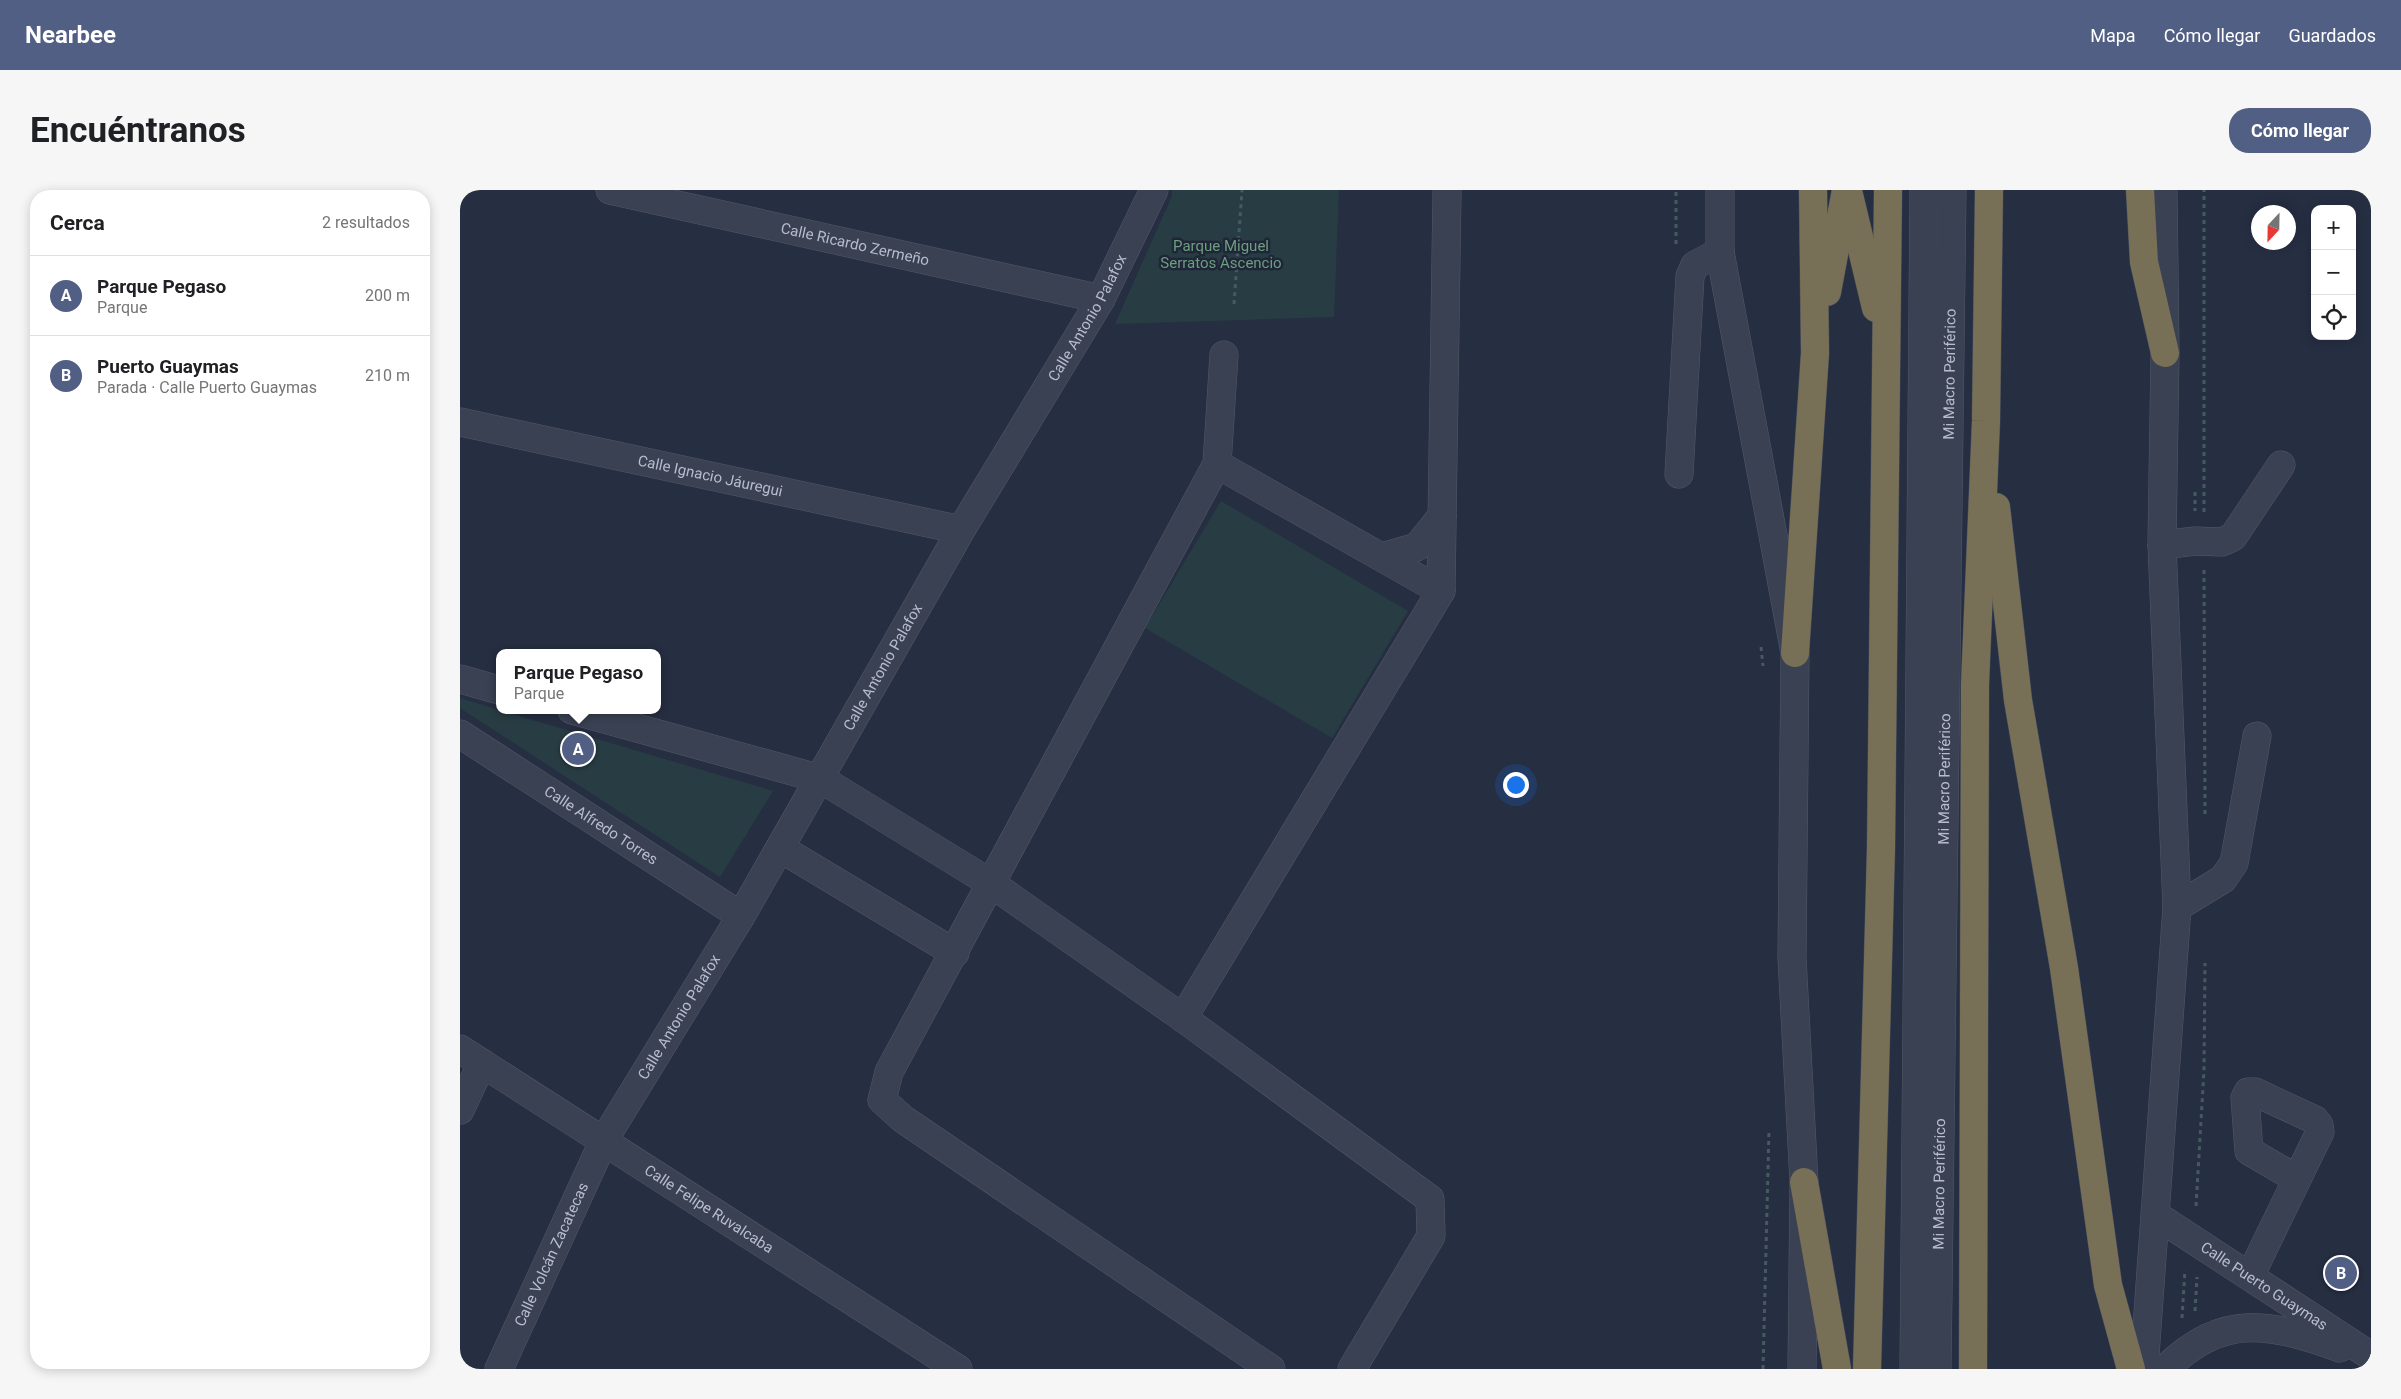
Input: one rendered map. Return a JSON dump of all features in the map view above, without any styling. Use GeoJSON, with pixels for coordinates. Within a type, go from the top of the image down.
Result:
{"type":"FeatureCollection","features":[{"type":"Feature","properties":{"kind":"highway"},"geometry":{"type":"LineString","coordinates":[[1795,653],[1815,353],[1813,190]]}},
{"type":"Feature","properties":{"kind":"highway"},"geometry":{"type":"LineString","coordinates":[[1815,353],[1847,190]]}},
{"type":"Feature","properties":{"kind":"highway"},"geometry":{"type":"LineString","coordinates":[[1847,190],[1886,351]]}},
{"type":"Feature","properties":{"kind":"highway"},"geometry":{"type":"LineString","coordinates":[[1867,1369],[1881,848],[1888,190]]}},
{"type":"Feature","properties":{"kind":"highway"},"geometry":{"type":"LineString","coordinates":[[1972,1369],[1975,685],[1986,421],[1989,190]]}},
{"type":"Feature","properties":{"kind":"highway"},"geometry":{"type":"LineString","coordinates":[[2140,190],[2144,262],[2165,354]]}},
{"type":"Feature","properties":{"kind":"highway"},"geometry":{"type":"LineString","coordinates":[[1986,421],[2018,700],[2064,968],[2108,1285],[2131,1369]]}},
{"type":"Feature","properties":{"kind":"highway"},"geometry":{"type":"LineString","coordinates":[[1804,1182],[1837,1369]]}},
{"type":"Feature","properties":{"kind":"street","name":"Calle Ricardo Zermeño"},"geometry":{"type":"LineString","coordinates":[[610,190],[1101,299]]}},
{"type":"Feature","properties":{"kind":"street","name":"Calle Antonio Palafox"},"geometry":{"type":"LineString","coordinates":[[604,1140],[741,916],[821,779],[961,530],[1101,299],[1154,190]]}},
{"type":"Feature","properties":{"kind":"street"},"geometry":{"type":"LineString","coordinates":[[1720,190],[1720,252],[1795,653],[1792,958],[1804,1182],[1802,1369]]}},
{"type":"Feature","properties":{"kind":"street","name":"Mi Macro Periférico"},"geometry":{"type":"LineString","coordinates":[[1914,1369],[1924,190]]}},
{"type":"Feature","properties":{"kind":"street","name":"Mi Macro Periférico"},"geometry":{"type":"LineString","coordinates":[[1937,1369],[1952,190]]}},
{"type":"Feature","properties":{"kind":"street"},"geometry":{"type":"LineString","coordinates":[[2144,1369],[2157,1216],[2177,908],[2162,545],[2165,354],[2163,190]]}},
{"type":"Feature","properties":{"kind":"street"},"geometry":{"type":"LineString","coordinates":[[1183,1018],[1441,591],[1448,192]]}},
{"type":"Feature","properties":{"kind":"street"},"geometry":{"type":"LineString","coordinates":[[1679,474],[1690,276],[1695,265],[1720,252]]}},
{"type":"Feature","properties":{"kind":"street"},"geometry":{"type":"LineString","coordinates":[[1224,355],[1218,464],[889,1072],[882,1100],[903,1119],[1271,1369]]}},
{"type":"Feature","properties":{"kind":"street","name":"Calle Ignacio Jáuregui"},"geometry":{"type":"LineString","coordinates":[[460,422],[961,530]]}},
{"type":"Feature","properties":{"kind":"street"},"geometry":{"type":"LineString","coordinates":[[1218,464],[1441,591]]}},
{"type":"Feature","properties":{"kind":"street"},"geometry":{"type":"LineString","coordinates":[[2162,545],[2195,541],[2222,542],[2233,537],[2282,465]]}},
{"type":"Feature","properties":{"kind":"street"},"geometry":{"type":"LineString","coordinates":[[1382,558],[1417,547],[1442,516]]}},
{"type":"Feature","properties":{"kind":"street"},"geometry":{"type":"LineString","coordinates":[[460,680],[496,689]]}},
{"type":"Feature","properties":{"kind":"street"},"geometry":{"type":"LineString","coordinates":[[586,714],[821,779],[992,884],[1183,1018],[1430,1198],[1431,1236],[1352,1369]]}},
{"type":"Feature","properties":{"kind":"street","name":"Calle Alfredo Torres"},"geometry":{"type":"LineString","coordinates":[[460,734],[741,916]]}},
{"type":"Feature","properties":{"kind":"street"},"geometry":{"type":"LineString","coordinates":[[2177,908],[2223,879],[2234,863],[2257,736]]}},
{"type":"Feature","properties":{"kind":"street"},"geometry":{"type":"LineString","coordinates":[[780,848],[955,953]]}},
{"type":"Feature","properties":{"kind":"street"},"geometry":{"type":"LineString","coordinates":[[460,1110],[471,1056]]}},
{"type":"Feature","properties":{"kind":"street","name":"Calle Felipe Ruvalcaba"},"geometry":{"type":"LineString","coordinates":[[471,1056],[958,1369]]}},
{"type":"Feature","properties":{"kind":"street","name":"Calle Volcán Zacatecas"},"geometry":{"type":"LineString","coordinates":[[499,1369],[604,1140]]}},
{"type":"Feature","properties":{"kind":"street"},"geometry":{"type":"LineString","coordinates":[[2250,1276],[2297,1179]]}},
{"type":"Feature","properties":{"kind":"street","name":"Calle Puerto Guaymas"},"geometry":{"type":"LineString","coordinates":[[2157,1216],[2371,1358]]}},
{"type":"Feature","properties":{"kind":"street","name":"Calle Puerto Guaymas"},"geometry":{"type":"LineString","coordinates":[[2164,1369],[2181,1353],[2210,1334],[2255,1327],[2300,1334],[2371,1358]]}},
{"type":"Feature","properties":{"kind":"path"},"geometry":{"type":"LineString","coordinates":[[1234,304],[1242,190]]}},
{"type":"Feature","properties":{"kind":"path"},"geometry":{"type":"LineString","coordinates":[[1676,190],[1675,241],[1690,276]]}},
{"type":"Feature","properties":{"kind":"path"},"geometry":{"type":"LineString","coordinates":[[1761,642],[1763,671]]}},
{"type":"Feature","properties":{"kind":"path"},"geometry":{"type":"LineString","coordinates":[[1763,1369],[1769,1124]]}},
{"type":"Feature","properties":{"kind":"green space","name":"Parque Miguel Serratos Ascencio"},"geometry":{"type":"Polygon","coordinates":[[[1172,190],[1339,190],[1334,317],[1115,324],[1172,196],[1172,190]]]}},
{"type":"Feature","properties":{"kind":"green space"},"geometry":{"type":"Polygon","coordinates":[[[1221,501],[1408,611],[1332,738],[1145,628],[1221,501]]]}},
{"type":"Feature","properties":{"kind":"green space"},"geometry":{"type":"Polygon","coordinates":[[[460,698],[496,709],[496,714],[513,714],[773,791],[720,877],[460,708],[460,698]]]}},
{"type":"Feature","properties":{"kind":"place","name":"Parque Pegaso"},"geometry":{"type":"Point","coordinates":[578,749]}},
{"type":"Feature","properties":{"kind":"place","name":"Puerto Guaymas"},"geometry":{"type":"Point","coordinates":[2341,1273]}}]}
